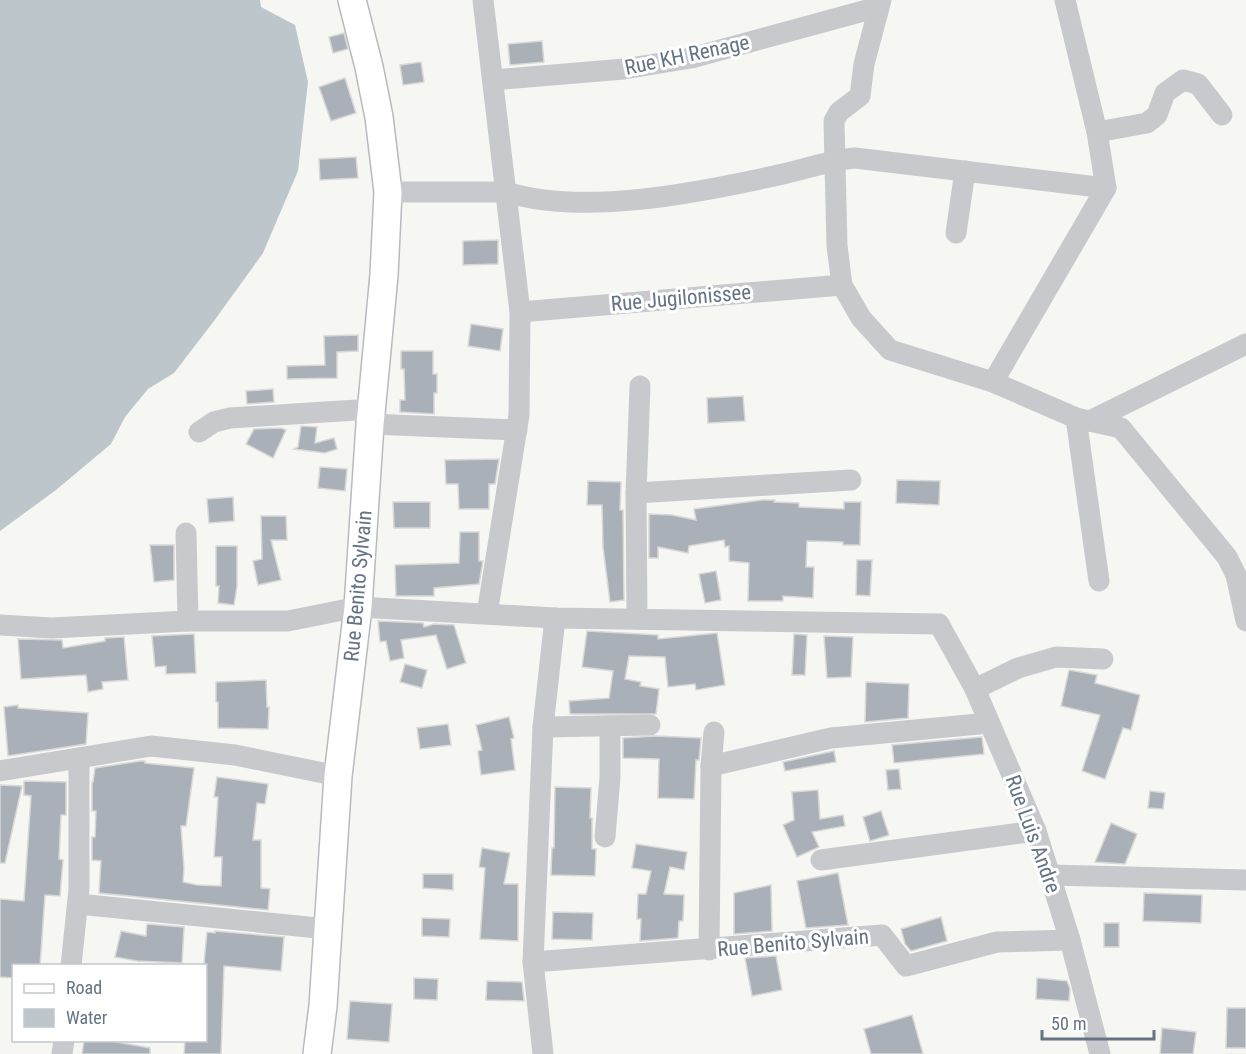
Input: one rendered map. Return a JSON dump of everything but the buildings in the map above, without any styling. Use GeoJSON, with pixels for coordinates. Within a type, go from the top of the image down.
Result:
{"type":"FeatureCollection","features":[{"type":"Feature","properties":{"kind":"main road","name":"Rue Benito Sylvain"},"geometry":{"type":"LineString","coordinates":[[317,1054],[323,1006],[338,776],[357,607],[384,274],[388,192],[379,117],[352,0]]}},
{"type":"Feature","properties":{"kind":"street"},"geometry":{"type":"LineString","coordinates":[[483,0],[520,312],[517,430],[487,614]]}},
{"type":"Feature","properties":{"kind":"street"},"geometry":{"type":"LineString","coordinates":[[993,382],[1106,188],[1097,132],[1065,0]]}},
{"type":"Feature","properties":{"kind":"street"},"geometry":{"type":"LineString","coordinates":[[879,4],[864,64],[862,92],[857,100],[835,117],[833,129],[837,246],[842,285],[861,318],[890,350],[993,382],[1083,419],[1121,428],[1227,557],[1236,575],[1246,621]]}},
{"type":"Feature","properties":{"kind":"street","name":"Rue KH Renage"},"geometry":{"type":"LineString","coordinates":[[493,80],[624,69],[691,58],[879,4]]}},
{"type":"Feature","properties":{"kind":"street"},"geometry":{"type":"LineString","coordinates":[[1097,132],[1147,123],[1157,115],[1165,93],[1183,80],[1198,84],[1222,115]]}},
{"type":"Feature","properties":{"kind":"street"},"geometry":{"type":"LineString","coordinates":[[388,192],[506,192],[561,203],[650,199],[775,176],[835,160],[855,159],[1106,188]]}},
{"type":"Feature","properties":{"kind":"street"},"geometry":{"type":"LineString","coordinates":[[956,233],[965,171]]}},
{"type":"Feature","properties":{"kind":"street","name":"Rue Jugilonissee"},"geometry":{"type":"LineString","coordinates":[[520,312],[842,285]]}},
{"type":"Feature","properties":{"kind":"street"},"geometry":{"type":"LineString","coordinates":[[1083,419],[1246,344]]}},
{"type":"Feature","properties":{"kind":"street"},"geometry":{"type":"LineString","coordinates":[[0,625],[52,628],[188,621],[288,621],[357,607],[555,618],[637,619],[636,493],[640,386]]}},
{"type":"Feature","properties":{"kind":"street"},"geometry":{"type":"LineString","coordinates":[[199,432],[214,422],[231,418],[372,416],[517,430]]}},
{"type":"Feature","properties":{"kind":"street"},"geometry":{"type":"LineString","coordinates":[[1083,419],[1099,581]]}},
{"type":"Feature","properties":{"kind":"street"},"geometry":{"type":"LineString","coordinates":[[636,493],[851,480]]}},
{"type":"Feature","properties":{"kind":"street"},"geometry":{"type":"LineString","coordinates":[[186,532],[188,621]]}},
{"type":"Feature","properties":{"kind":"street"},"geometry":{"type":"LineString","coordinates":[[543,1054],[533,962],[543,727],[555,618]]}},
{"type":"Feature","properties":{"kind":"street","name":"Rue Luis Andre"},"geometry":{"type":"LineString","coordinates":[[637,619],[939,624],[975,689],[1036,831],[1070,940],[1100,1054]]}},
{"type":"Feature","properties":{"kind":"street"},"geometry":{"type":"LineString","coordinates":[[975,689],[1018,668],[1056,657],[1103,659]]}},
{"type":"Feature","properties":{"kind":"street"},"geometry":{"type":"LineString","coordinates":[[711,766],[831,738],[989,723]]}},
{"type":"Feature","properties":{"kind":"street"},"geometry":{"type":"LineString","coordinates":[[543,727],[650,725]]}},
{"type":"Feature","properties":{"kind":"street"},"geometry":{"type":"LineString","coordinates":[[605,837],[610,777],[610,726]]}},
{"type":"Feature","properties":{"kind":"street"},"geometry":{"type":"LineString","coordinates":[[709,950],[711,766],[714,732]]}},
{"type":"Feature","properties":{"kind":"street"},"geometry":{"type":"LineString","coordinates":[[0,771],[151,746],[235,755],[338,776]]}},
{"type":"Feature","properties":{"kind":"street"},"geometry":{"type":"LineString","coordinates":[[71,964],[78,904],[79,758]]}},
{"type":"Feature","properties":{"kind":"street"},"geometry":{"type":"LineString","coordinates":[[821,861],[1036,831]]}},
{"type":"Feature","properties":{"kind":"street"},"geometry":{"type":"LineString","coordinates":[[1050,875],[1246,880]]}},
{"type":"Feature","properties":{"kind":"street"},"geometry":{"type":"LineString","coordinates":[[78,904],[328,929]]}},
{"type":"Feature","properties":{"kind":"street","name":"Rue Benito Sylvain"},"geometry":{"type":"LineString","coordinates":[[533,962],[882,935],[906,966],[997,942],[1070,940]]}},
{"type":"Feature","properties":{"kind":"water"},"geometry":{"type":"Polygon","coordinates":[[[0,0],[260,0],[261,7],[295,25],[308,82],[298,171],[263,253],[174,373],[148,389],[125,417],[111,444],[56,490],[0,531],[0,0]]]}}]}
